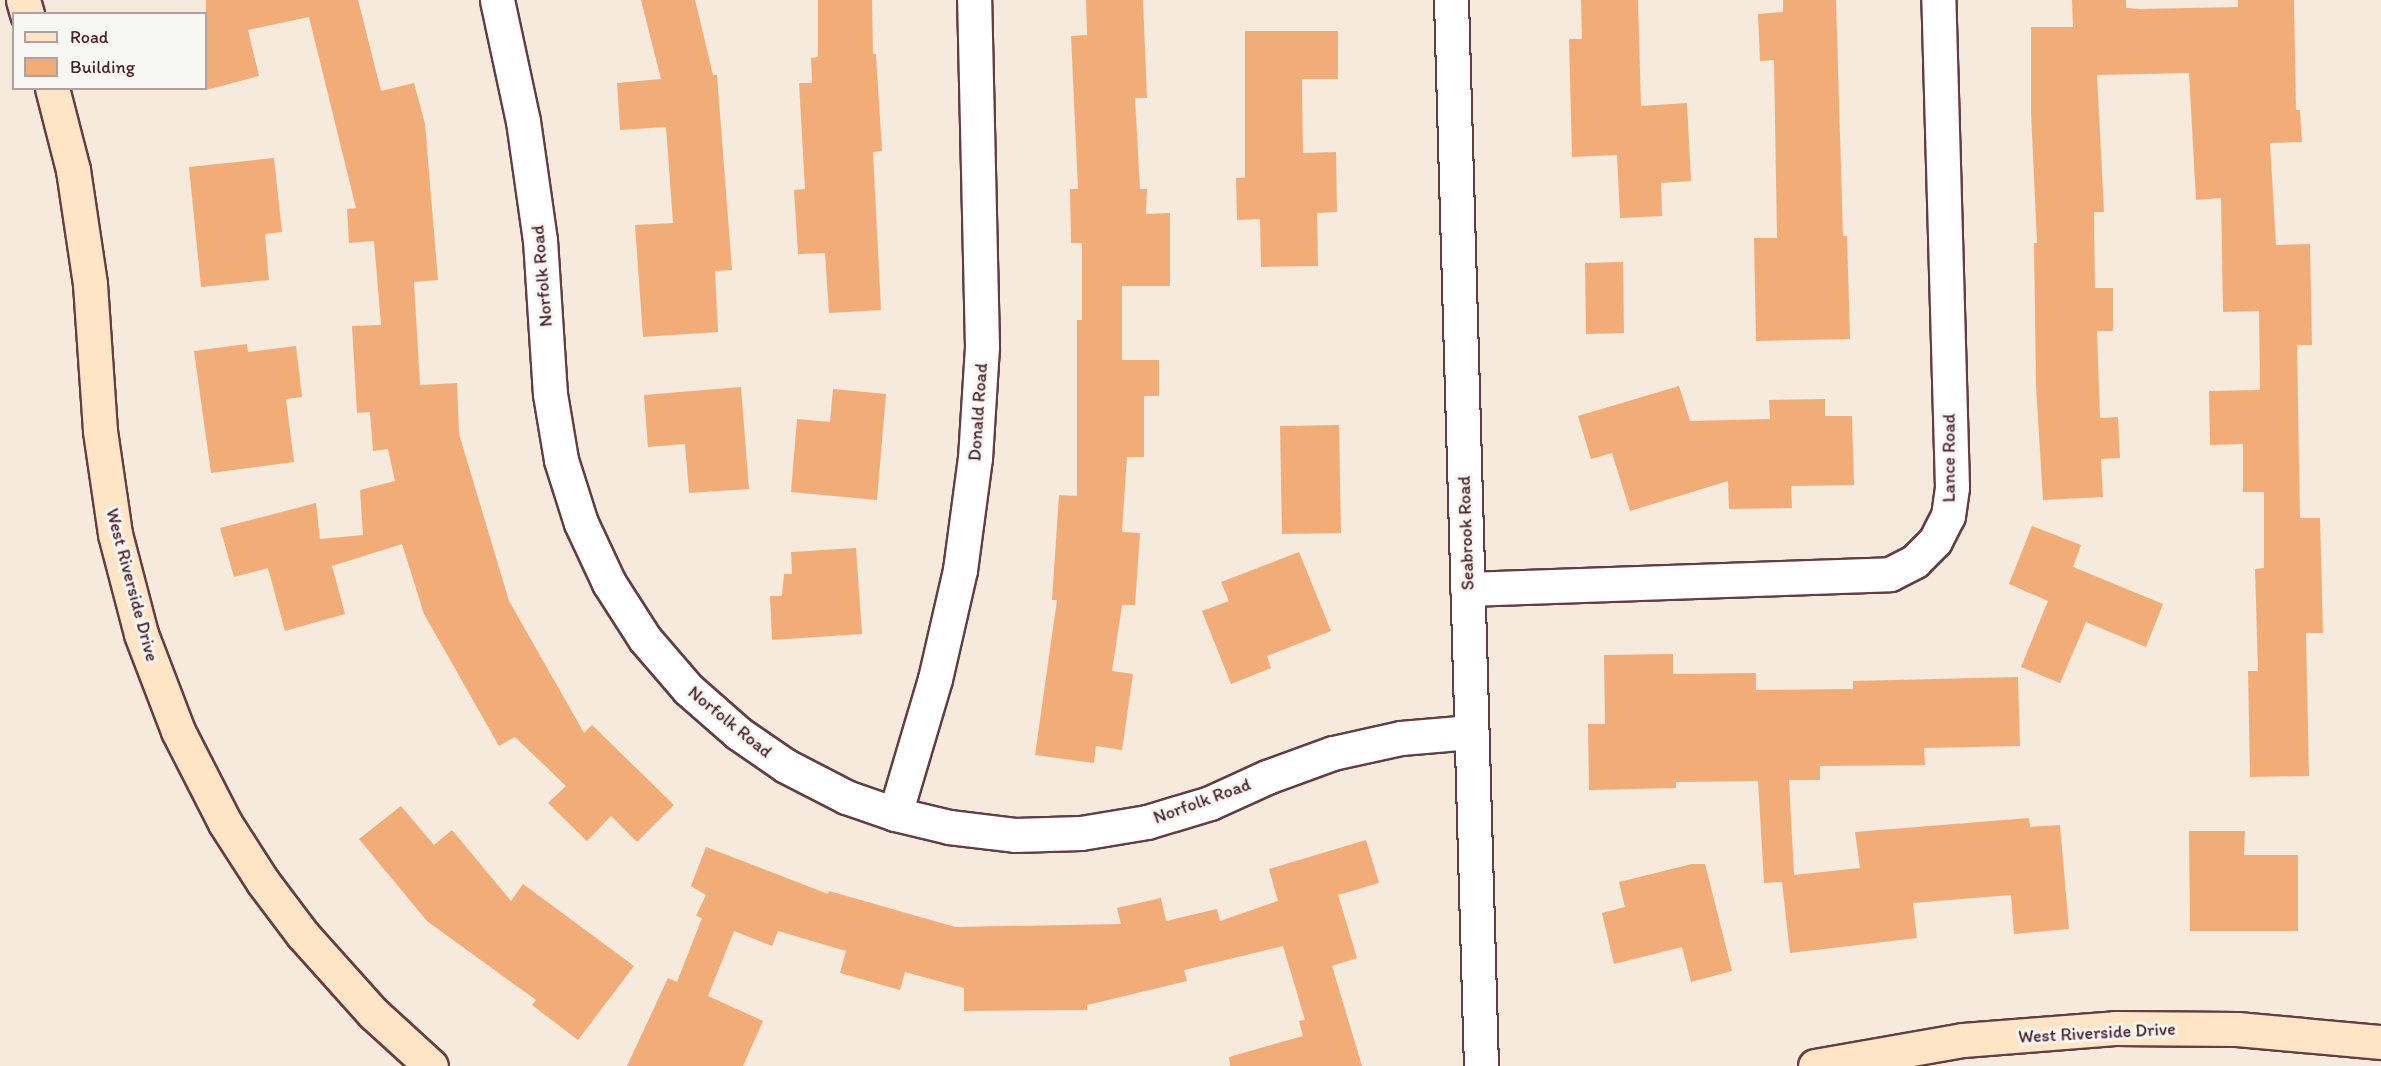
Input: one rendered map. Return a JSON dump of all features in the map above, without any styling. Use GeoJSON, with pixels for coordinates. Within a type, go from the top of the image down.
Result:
{"type":"FeatureCollection","features":[{"type":"Feature","properties":{"kind":"street","name":"Norfolk Road"},"geometry":{"type":"LineString","coordinates":[[497,0],[523,121],[540,240],[550,394],[561,460],[581,523],[609,583],[645,639],[688,689],[738,733],[786,766],[846,797],[895,814],[949,827],[1015,835],[1081,833],[1147,822],[1210,803],[1267,777],[1333,753],[1401,738],[1471,732]]}},
{"type":"Feature","properties":{"kind":"street","name":"Donald Road"},"geometry":{"type":"LineString","coordinates":[[895,814],[935,679],[958,580],[975,458],[982,346],[974,0]]}},
{"type":"Feature","properties":{"kind":"street","name":"Seabrook Road"},"geometry":{"type":"LineString","coordinates":[[1451,0],[1481,1066]]}},
{"type":"Feature","properties":{"kind":"street","name":"Lance Road"},"geometry":{"type":"LineString","coordinates":[[1467,589],[1890,574],[1915,561],[1935,541],[1948,516],[1952,487],[1938,0]]}},
{"type":"Feature","properties":{"kind":"street","name":"West Riverside Drive"},"geometry":{"type":"LineString","coordinates":[[53,90],[73,170],[90,284],[100,431],[115,534],[141,634],[178,731],[225,824],[263,882],[303,936],[374,1014],[431,1066]]}},
{"type":"Feature","properties":{"kind":"street","name":"West Riverside Drive"},"geometry":{"type":"LineString","coordinates":[[1815,1066],[1963,1040],[2115,1028],[2237,1029],[2381,1042]]}},
{"type":"Feature","properties":{"kind":"building"},"geometry":{"type":"Polygon","coordinates":[[[206,0],[358,0],[381,91],[414,83],[425,124],[438,280],[414,282],[420,385],[457,383],[459,434],[509,601],[584,733],[592,725],[674,805],[637,842],[611,816],[587,841],[548,803],[566,786],[515,737],[499,746],[424,614],[402,544],[332,566],[345,614],[285,631],[268,568],[234,577],[220,528],[316,503],[320,539],[363,535],[360,490],[395,481],[388,449],[373,451],[370,412],[357,413],[352,326],[381,325],[374,241],[349,243],[347,209],[356,208],[309,17],[248,30],[259,76],[207,90],[206,0]]]}},
{"type":"Feature","properties":{"kind":"building"},"geometry":{"type":"Polygon","coordinates":[[[641,0],[695,0],[713,75],[717,75],[732,270],[715,271],[718,332],[643,337],[635,225],[673,223],[666,127],[620,130],[617,83],[661,79],[641,0]]]}},
{"type":"Feature","properties":{"kind":"building"},"geometry":{"type":"Polygon","coordinates":[[[818,0],[872,0],[873,54],[876,54],[882,151],[873,152],[881,310],[829,313],[825,253],[798,254],[794,190],[805,189],[799,83],[812,83],[811,58],[818,57],[818,0]]]}},
{"type":"Feature","properties":{"kind":"building"},"geometry":{"type":"Polygon","coordinates":[[[1086,0],[1143,0],[1147,98],[1135,98],[1140,189],[1147,189],[1146,214],[1170,213],[1170,286],[1122,286],[1122,360],[1159,360],[1159,396],[1144,396],[1144,457],[1127,457],[1122,532],[1140,533],[1135,605],[1122,605],[1112,671],[1133,674],[1122,750],[1096,746],[1094,763],[1035,755],[1057,600],[1052,600],[1059,495],[1077,496],[1077,320],[1082,320],[1082,243],[1071,243],[1070,189],[1078,189],[1071,36],[1087,35],[1086,0]]]}},
{"type":"Feature","properties":{"kind":"building"},"geometry":{"type":"Polygon","coordinates":[[[1581,0],[1638,0],[1641,106],[1687,103],[1691,181],[1661,183],[1662,216],[1620,218],[1617,155],[1572,157],[1569,39],[1582,39],[1581,0]]]}},
{"type":"Feature","properties":{"kind":"building"},"geometry":{"type":"Polygon","coordinates":[[[1783,0],[1836,0],[1843,236],[1847,236],[1850,339],[1756,341],[1754,238],[1777,238],[1774,60],[1760,61],[1758,14],[1783,12],[1783,0]]]}},
{"type":"Feature","properties":{"kind":"building"},"geometry":{"type":"Polygon","coordinates":[[[2072,0],[2126,0],[2126,8],[2140,9],[2238,7],[2238,0],[2294,0],[2296,110],[2300,110],[2302,142],[2270,143],[2276,245],[2310,244],[2312,345],[2297,345],[2300,518],[2320,518],[2323,633],[2306,633],[2309,776],[2250,777],[2248,671],[2258,671],[2255,569],[2264,568],[2264,492],[2243,492],[2243,444],[2210,445],[2209,391],[2260,390],[2259,311],[2223,312],[2221,198],[2196,200],[2189,73],[2097,75],[2104,212],[2094,212],[2095,288],[2113,288],[2113,331],[2097,331],[2100,418],[2118,417],[2120,458],[2101,459],[2103,497],[2043,500],[2036,386],[2034,243],[2037,243],[2031,112],[2031,27],[2073,27],[2072,0]]]}},
{"type":"Feature","properties":{"kind":"building"},"geometry":{"type":"Polygon","coordinates":[[[1245,31],[1338,31],[1338,79],[1302,79],[1303,153],[1336,152],[1337,212],[1317,213],[1318,266],[1261,267],[1260,219],[1237,220],[1236,178],[1245,178],[1245,31]]]}},
{"type":"Feature","properties":{"kind":"building"},"geometry":{"type":"Polygon","coordinates":[[[274,158],[282,232],[265,234],[269,280],[201,287],[189,167],[274,158]]]}},
{"type":"Feature","properties":{"kind":"building"},"geometry":{"type":"Polygon","coordinates":[[[1623,262],[1624,333],[1586,334],[1585,263],[1623,262]]]}},
{"type":"Feature","properties":{"kind":"building"},"geometry":{"type":"Polygon","coordinates":[[[247,344],[248,352],[296,346],[302,397],[286,399],[294,462],[211,473],[194,351],[247,344]]]}},
{"type":"Feature","properties":{"kind":"building"},"geometry":{"type":"Polygon","coordinates":[[[1679,386],[1690,421],[1770,419],[1769,400],[1825,399],[1825,416],[1852,416],[1854,485],[1791,486],[1792,508],[1729,509],[1728,481],[1630,511],[1612,453],[1591,459],[1578,416],[1679,386]]]}},
{"type":"Feature","properties":{"kind":"building"},"geometry":{"type":"Polygon","coordinates":[[[741,387],[749,489],[689,493],[685,444],[648,447],[644,395],[741,387]]]}},
{"type":"Feature","properties":{"kind":"building"},"geometry":{"type":"Polygon","coordinates":[[[833,389],[886,394],[877,500],[791,492],[797,419],[830,422],[833,389]]]}},
{"type":"Feature","properties":{"kind":"building"},"geometry":{"type":"Polygon","coordinates":[[[1339,425],[1341,533],[1282,534],[1280,426],[1339,425]]]}},
{"type":"Feature","properties":{"kind":"building"},"geometry":{"type":"Polygon","coordinates":[[[2032,526],[2081,545],[2073,567],[2163,604],[2146,647],[2086,622],[2060,683],[2021,667],[2048,601],[2009,584],[2032,526]]]}},
{"type":"Feature","properties":{"kind":"building"},"geometry":{"type":"Polygon","coordinates":[[[856,548],[862,634],[772,640],[770,596],[782,596],[784,574],[792,574],[791,552],[856,548]]]}},
{"type":"Feature","properties":{"kind":"building"},"geometry":{"type":"Polygon","coordinates":[[[1299,552],[1331,631],[1267,656],[1271,668],[1231,684],[1202,611],[1229,601],[1221,582],[1299,552]]]}},
{"type":"Feature","properties":{"kind":"building"},"geometry":{"type":"Polygon","coordinates":[[[1673,654],[1673,674],[1756,673],[1756,690],[1853,689],[1853,681],[2018,677],[2020,746],[1924,748],[1925,765],[1820,766],[1820,780],[1789,780],[1794,875],[1860,868],[1855,832],[2029,818],[2030,827],[2060,825],[2069,929],[2014,934],[2011,895],[1913,903],[1917,938],[1790,953],[1782,882],[1764,883],[1758,781],[1676,782],[1676,788],[1589,790],[1588,724],[1605,724],[1604,655],[1673,654]]]}},
{"type":"Feature","properties":{"kind":"building"},"geometry":{"type":"Polygon","coordinates":[[[401,806],[434,845],[452,830],[511,901],[523,884],[634,966],[578,1040],[532,1005],[536,1000],[427,921],[359,839],[401,806]]]}},
{"type":"Feature","properties":{"kind":"building"},"geometry":{"type":"Polygon","coordinates":[[[2189,831],[2245,831],[2244,855],[2298,855],[2298,931],[2190,931],[2189,831]]]}},
{"type":"Feature","properties":{"kind":"building"},"geometry":{"type":"Polygon","coordinates":[[[1366,840],[1379,883],[1338,895],[1357,958],[1332,966],[1362,1066],[1230,1066],[1229,1057],[1303,1036],[1299,1021],[1305,1020],[1283,946],[1184,970],[1187,981],[1087,1005],[1087,1010],[964,1011],[964,988],[905,972],[900,990],[840,973],[846,951],[778,931],[772,946],[734,931],[708,996],[763,1021],[743,1066],[627,1066],[668,978],[677,982],[702,918],[696,916],[706,895],[691,886],[706,847],[828,894],[829,891],[955,927],[1121,924],[1117,908],[1161,898],[1166,921],[1217,909],[1220,921],[1278,901],[1269,869],[1366,840]]]}},
{"type":"Feature","properties":{"kind":"building"},"geometry":{"type":"Polygon","coordinates":[[[1692,864],[1705,864],[1732,971],[1691,982],[1682,947],[1614,964],[1602,913],[1625,907],[1619,882],[1692,864]]]}}]}
